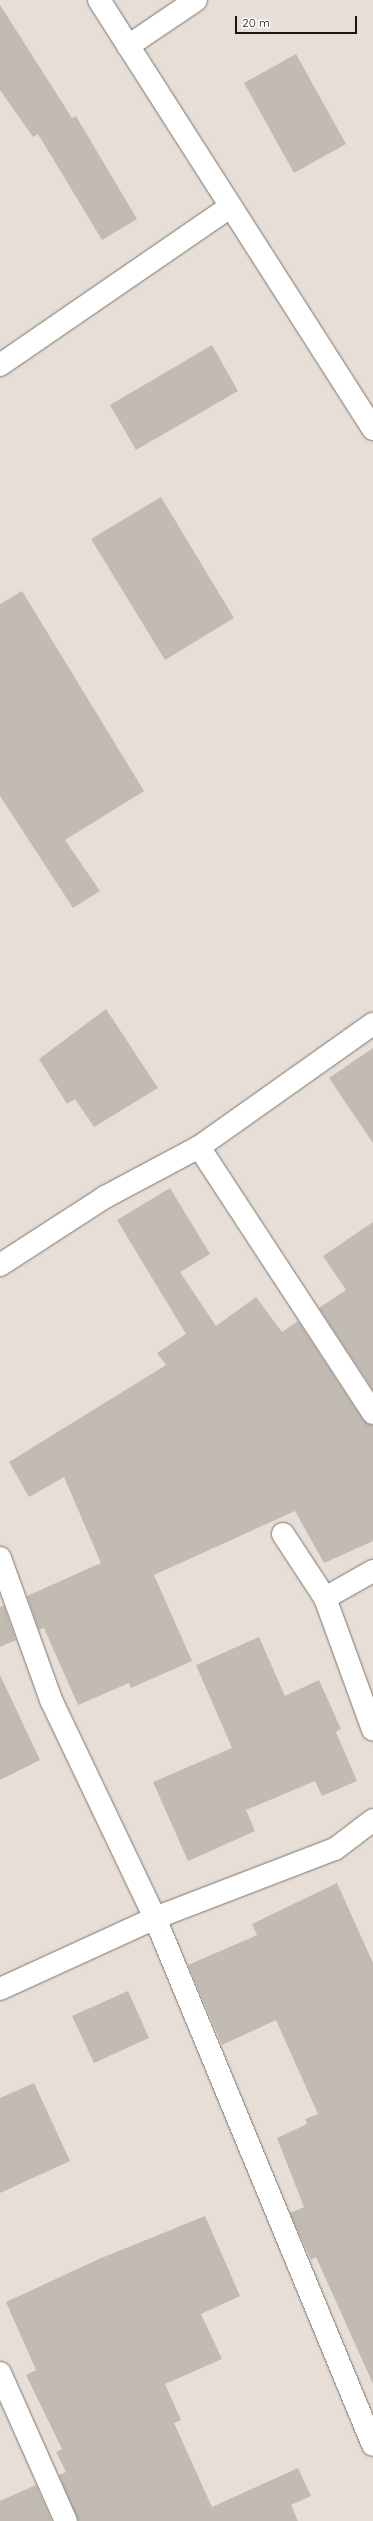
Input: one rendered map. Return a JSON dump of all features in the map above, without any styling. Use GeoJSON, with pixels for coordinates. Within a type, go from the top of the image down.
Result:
{"type":"FeatureCollection","features":[{"type":"Feature","properties":{"kind":"street"},"geometry":{"type":"LineString","coordinates":[[99,0],[373,429]]}},
{"type":"Feature","properties":{"kind":"street"},"geometry":{"type":"LineString","coordinates":[[128,46],[196,0]]}},
{"type":"Feature","properties":{"kind":"street"},"geometry":{"type":"LineString","coordinates":[[0,365],[231,206]]}},
{"type":"Feature","properties":{"kind":"street"},"geometry":{"type":"LineString","coordinates":[[0,1265],[104,1198],[199,1147],[373,1024]]}},
{"type":"Feature","properties":{"kind":"street"},"geometry":{"type":"LineString","coordinates":[[199,1147],[373,1413]]}},
{"type":"Feature","properties":{"kind":"street"},"geometry":{"type":"LineString","coordinates":[[283,1534],[325,1598],[373,1730]]}},
{"type":"Feature","properties":{"kind":"street"},"geometry":{"type":"LineString","coordinates":[[0,1558],[51,1700],[155,1918],[373,2446]]}},
{"type":"Feature","properties":{"kind":"street"},"geometry":{"type":"LineString","coordinates":[[325,1598],[373,1571]]}},
{"type":"Feature","properties":{"kind":"street"},"geometry":{"type":"LineString","coordinates":[[0,1989],[155,1918],[335,1849],[373,1820]]}},
{"type":"Feature","properties":{"kind":"street"},"geometry":{"type":"LineString","coordinates":[[0,2373],[66,2521]]}},
{"type":"Feature","properties":{"kind":"building"},"geometry":{"type":"Polygon","coordinates":[[[0,5],[72,118],[76,116],[137,219],[102,240],[38,134],[33,137],[0,90],[0,5]]]}},
{"type":"Feature","properties":{"kind":"building"},"geometry":{"type":"Polygon","coordinates":[[[296,54],[346,144],[294,173],[244,83],[296,54]]]}},
{"type":"Feature","properties":{"kind":"building"},"geometry":{"type":"Polygon","coordinates":[[[212,345],[238,391],[136,450],[110,405],[212,345]]]}},
{"type":"Feature","properties":{"kind":"building"},"geometry":{"type":"Polygon","coordinates":[[[161,497],[234,618],[165,660],[91,539],[161,497]]]}},
{"type":"Feature","properties":{"kind":"building"},"geometry":{"type":"Polygon","coordinates":[[[22,591],[144,791],[65,840],[100,891],[73,908],[0,796],[0,604],[22,591]]]}},
{"type":"Feature","properties":{"kind":"building"},"geometry":{"type":"Polygon","coordinates":[[[106,1009],[158,1088],[94,1127],[75,1099],[67,1104],[39,1059],[106,1009]]]}},
{"type":"Feature","properties":{"kind":"building"},"geometry":{"type":"Polygon","coordinates":[[[373,1048],[373,1143],[329,1078],[373,1048]]]}},
{"type":"Feature","properties":{"kind":"building"},"geometry":{"type":"Polygon","coordinates":[[[170,1188],[210,1254],[180,1272],[216,1326],[256,1297],[282,1332],[298,1321],[363,1420],[373,1425],[373,1541],[324,1563],[295,1511],[154,1575],[192,1661],[131,1688],[129,1683],[78,1705],[44,1628],[39,1630],[27,1596],[101,1563],[64,1477],[29,1497],[9,1462],[166,1365],[157,1353],[186,1334],[117,1220],[170,1188]]]}},
{"type":"Feature","properties":{"kind":"building"},"geometry":{"type":"Polygon","coordinates":[[[373,1222],[373,1390],[319,1308],[346,1290],[323,1256],[373,1222]]]}},
{"type":"Feature","properties":{"kind":"building"},"geometry":{"type":"Polygon","coordinates":[[[4,1606],[16,1640],[0,1647],[0,1607],[4,1606]]]}},
{"type":"Feature","properties":{"kind":"building"},"geometry":{"type":"Polygon","coordinates":[[[259,1637],[285,1696],[319,1680],[341,1729],[336,1732],[357,1781],[322,1796],[315,1781],[246,1810],[255,1831],[188,1861],[153,1782],[232,1748],[196,1665],[259,1637]]]}},
{"type":"Feature","properties":{"kind":"building"},"geometry":{"type":"Polygon","coordinates":[[[0,1675],[40,1760],[0,1780],[0,1675]]]}},
{"type":"Feature","properties":{"kind":"building"},"geometry":{"type":"Polygon","coordinates":[[[337,1883],[373,1963],[373,2384],[316,2257],[311,2260],[290,2213],[304,2207],[277,2138],[307,2124],[305,2119],[318,2114],[276,2020],[222,2045],[188,1965],[257,1935],[252,1924],[337,1883]]]}},
{"type":"Feature","properties":{"kind":"building"},"geometry":{"type":"Polygon","coordinates":[[[128,1991],[149,2038],[94,2063],[72,2016],[128,1991]]]}},
{"type":"Feature","properties":{"kind":"building"},"geometry":{"type":"Polygon","coordinates":[[[34,2083],[70,2161],[0,2193],[0,2098],[34,2083]]]}},
{"type":"Feature","properties":{"kind":"building"},"geometry":{"type":"Polygon","coordinates":[[[205,2216],[240,2296],[201,2314],[222,2359],[165,2384],[181,2420],[174,2423],[212,2507],[298,2468],[311,2496],[291,2505],[298,2521],[78,2521],[59,2475],[66,2472],[56,2452],[62,2449],[26,2375],[36,2370],[6,2302],[99,2259],[205,2216]]]}},
{"type":"Feature","properties":{"kind":"building"},"geometry":{"type":"Polygon","coordinates":[[[36,2485],[52,2521],[0,2521],[0,2501],[36,2485]]]}}]}
